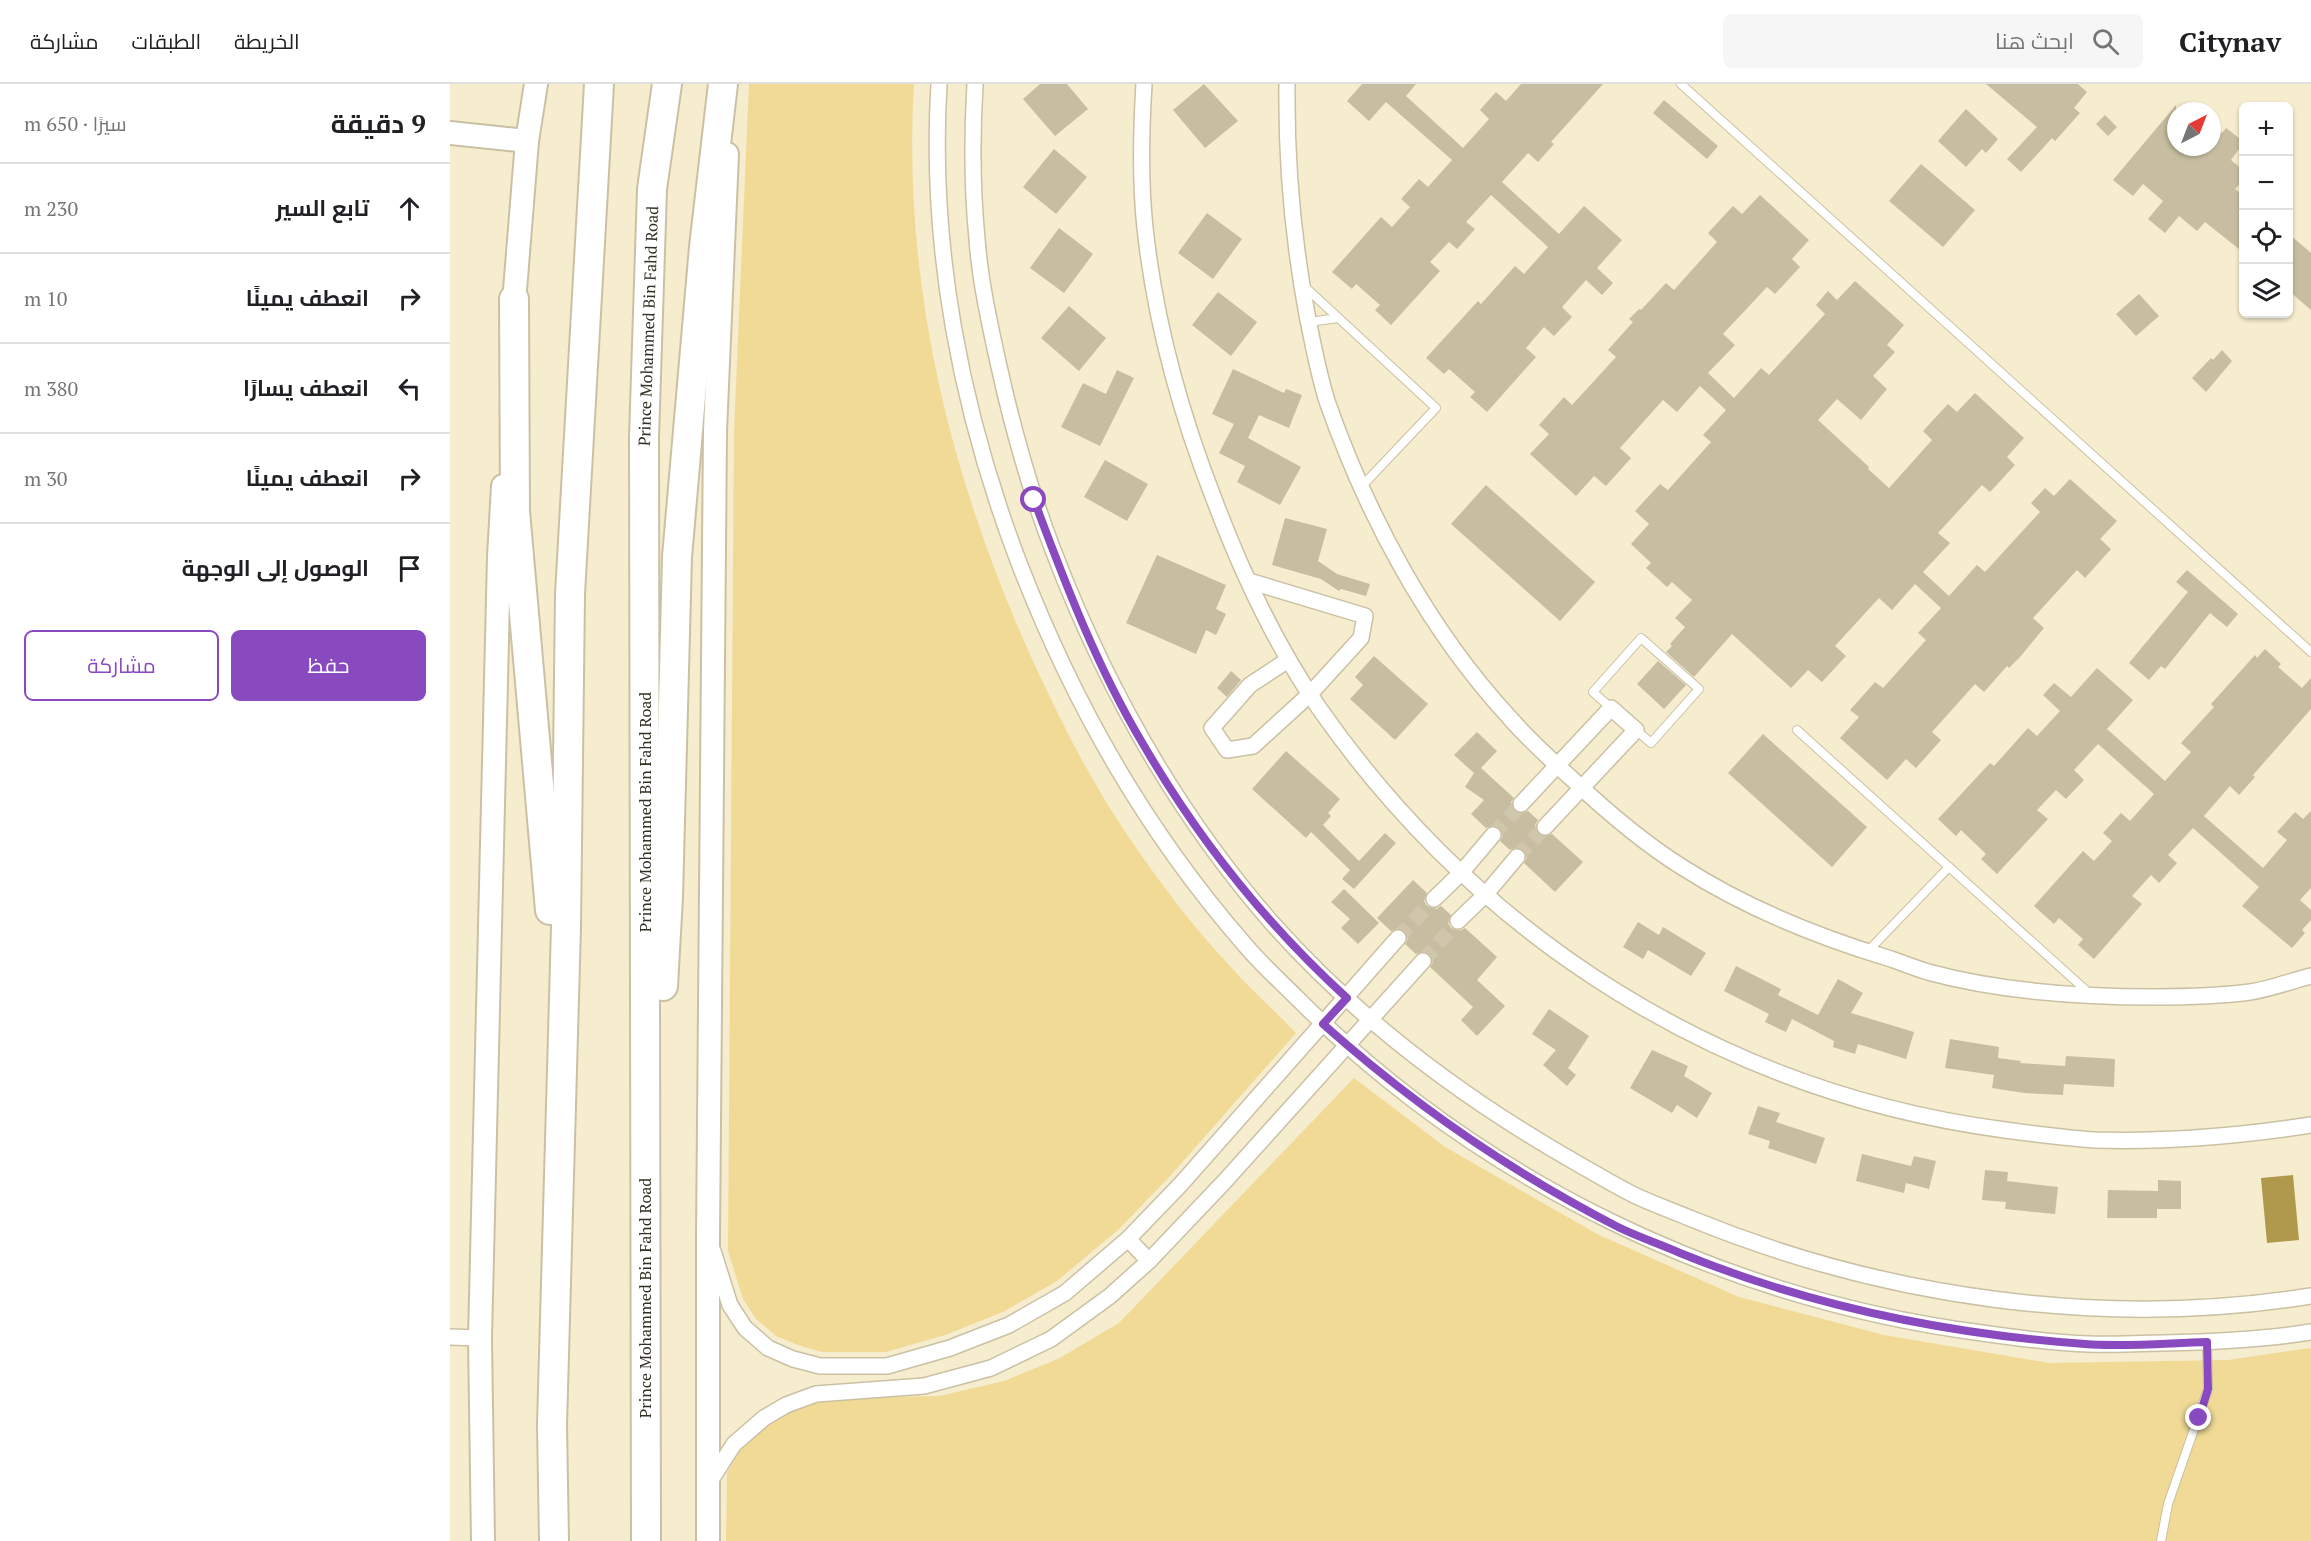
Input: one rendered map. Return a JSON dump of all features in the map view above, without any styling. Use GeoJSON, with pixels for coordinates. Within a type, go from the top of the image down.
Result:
{"type":"FeatureCollection","features":[{"type":"Feature","properties":{"kind":"highway"},"geometry":{"type":"LineString","coordinates":[[544,1541],[552,1425],[562,1050],[570,594],[599,84]]}},
{"type":"Feature","properties":{"kind":"highway","name":"Prince Mohammed Bin Fahd Road"},"geometry":{"type":"LineString","coordinates":[[646,1541],[644,438],[652,189],[666,84]]}},
{"type":"Feature","properties":{"kind":"highway"},"geometry":{"type":"LineString","coordinates":[[645,1285],[668,897],[677,557],[704,247],[723,84]]}},
{"type":"Feature","properties":{"kind":"highway"},"geometry":{"type":"LineString","coordinates":[[514,299],[515,511],[562,1050]]}},
{"type":"Feature","properties":{"kind":"highway"},"geometry":{"type":"LineString","coordinates":[[552,1425],[554,1541]]}},
{"type":"Feature","properties":{"kind":"main road"},"geometry":{"type":"LineString","coordinates":[[483,1541],[480,1338],[499,557],[514,299],[527,141],[536,84]]}},
{"type":"Feature","properties":{"kind":"main road"},"geometry":{"type":"LineString","coordinates":[[708,1541],[714,431],[730,84]]}},
{"type":"Feature","properties":{"kind":"main road"},"geometry":{"type":"LineString","coordinates":[[450,133],[527,141]]}},
{"type":"Feature","properties":{"kind":"street"},"geometry":{"type":"LineString","coordinates":[[939,84],[938,172],[941,245],[952,321],[981,450],[1000,511],[1035,603],[1077,697],[1111,761],[1150,822],[1196,885],[1247,948],[1323,1024],[1383,1076],[1451,1128],[1531,1178],[1620,1228],[1735,1275],[1836,1306],[1939,1328],[2088,1344],[2207,1342],[2311,1332]]}},
{"type":"Feature","properties":{"kind":"street"},"geometry":{"type":"LineString","coordinates":[[975,84],[974,172],[977,242],[987,315],[1016,441],[1034,500],[1068,589],[1109,681],[1142,743],[1179,802],[1274,924],[1347,998],[1472,1099],[1549,1147],[1635,1196],[1747,1242],[1834,1268],[1945,1292],[2090,1308],[2220,1307],[2311,1296]]}},
{"type":"Feature","properties":{"kind":"street"},"geometry":{"type":"LineString","coordinates":[[1144,84],[1142,169],[1145,227],[1156,296],[1179,398],[1193,446],[1224,525],[1288,660],[1310,694],[1357,760],[1399,811],[1485,895],[1577,967],[1708,1044],[1803,1082],[1887,1108],[1972,1126],[2095,1140],[2209,1138],[2311,1125]]}},
{"type":"Feature","properties":{"kind":"street"},"geometry":{"type":"LineString","coordinates":[[1287,84],[1291,207],[1301,284],[1328,402],[1362,486],[1414,590],[1473,674],[1507,716],[1614,818],[1711,885],[1777,918],[1929,972],[2052,993],[2093,997],[2198,997],[2242,993],[2311,976]]}},
{"type":"Feature","properties":{"kind":"street"},"geometry":{"type":"LineString","coordinates":[[1249,581],[1365,616],[1361,638],[1310,694],[1253,746],[1227,750],[1212,728],[1250,685],[1288,660]]}},
{"type":"Feature","properties":{"kind":"street"},"geometry":{"type":"LineString","coordinates":[[1521,804],[1611,708],[1636,730],[1545,827]]}},
{"type":"Feature","properties":{"kind":"street"},"geometry":{"type":"LineString","coordinates":[[1434,899],[1461,873],[1493,835]]}},
{"type":"Feature","properties":{"kind":"street"},"geometry":{"type":"LineString","coordinates":[[1458,921],[1485,895],[1517,857]]}},
{"type":"Feature","properties":{"kind":"street"},"geometry":{"type":"LineString","coordinates":[[708,1237],[730,1305],[745,1328],[768,1348],[793,1359],[820,1366],[887,1365],[950,1348],[1009,1325],[1065,1293],[1128,1239],[1181,1184],[1398,938]]}},
{"type":"Feature","properties":{"kind":"street"},"geometry":{"type":"LineString","coordinates":[[709,1483],[734,1444],[764,1418],[786,1405],[816,1394],[924,1386],[991,1368],[1052,1339],[1110,1296],[1149,1261],[1348,1046],[1423,960]]}},
{"type":"Feature","properties":{"kind":"street"},"geometry":{"type":"LineString","coordinates":[[1128,1239],[1149,1261]]}},
{"type":"Feature","properties":{"kind":"street"},"geometry":{"type":"LineString","coordinates":[[450,1337],[480,1338]]}},
{"type":"Feature","properties":{"kind":"lane"},"geometry":{"type":"LineString","coordinates":[[1681,84],[2311,652]]}},
{"type":"Feature","properties":{"kind":"lane"},"geometry":{"type":"LineString","coordinates":[[1301,284],[1436,408],[1362,486]]}},
{"type":"Feature","properties":{"kind":"lane"},"geometry":{"type":"LineString","coordinates":[[1309,322],[1338,318]]}},
{"type":"Feature","properties":{"kind":"lane"},"geometry":{"type":"LineString","coordinates":[[1611,708],[1593,692],[1641,638],[1699,689],[1651,743],[1636,730]]}},
{"type":"Feature","properties":{"kind":"lane"},"geometry":{"type":"LineString","coordinates":[[1797,730],[2093,997]]}},
{"type":"Feature","properties":{"kind":"lane"},"geometry":{"type":"LineString","coordinates":[[1868,952],[1949,867]]}},
{"type":"Feature","properties":{"kind":"lane"},"geometry":{"type":"LineString","coordinates":[[2161,1541],[2168,1504],[2208,1389],[2207,1342]]}},
{"type":"Feature","properties":{"kind":"shaded area"},"geometry":{"type":"Polygon","coordinates":[[[749,84],[914,84],[912,159],[916,233],[924,306],[955,450],[977,521],[1003,591],[1032,659],[1065,727],[1088,771],[1128,836],[1163,886],[1202,935],[1245,983],[1296,1033],[1171,1175],[1119,1229],[1057,1281],[1003,1312],[945,1335],[886,1352],[822,1352],[776,1336],[756,1319],[743,1299],[728,1251],[734,432],[749,84]]]}},
{"type":"Feature","properties":{"kind":"shaded area"},"geometry":{"type":"Polygon","coordinates":[[[1354,1078],[1445,1147],[1599,1235],[1739,1297],[1884,1335],[2049,1363],[2228,1360],[2311,1348],[2311,1541],[726,1541],[727,1473],[747,1439],[808,1401],[939,1396],[1004,1381],[1058,1359],[1119,1323],[1354,1078]]]}},
{"type":"Feature","properties":{"kind":"shaded area"},"geometry":{"type":"Polygon","coordinates":[[[2293,1175],[2299,1240],[2267,1243],[2261,1178],[2293,1175]]]}},
{"type":"Feature","properties":{"kind":"building"},"geometry":{"type":"Polygon","coordinates":[[[1040,84],[1067,84],[1088,109],[1055,136],[1023,99],[1040,84]]]}},
{"type":"Feature","properties":{"kind":"building"},"geometry":{"type":"Polygon","coordinates":[[[1204,84],[1238,121],[1205,148],[1173,110],[1204,84]]]}},
{"type":"Feature","properties":{"kind":"building"},"geometry":{"type":"Polygon","coordinates":[[[1362,84],[1416,84],[1406,96],[1463,148],[1489,119],[1480,110],[1496,92],[1506,101],[1521,84],[1603,84],[1551,142],[1554,144],[1538,162],[1528,153],[1502,182],[1559,234],[1584,206],[1622,240],[1597,268],[1613,283],[1602,295],[1586,280],[1562,307],[1572,317],[1554,336],[1544,327],[1526,348],[1536,357],[1487,412],[1470,397],[1475,392],[1449,369],[1444,374],[1426,358],[1478,301],[1481,304],[1515,266],[1524,274],[1548,247],[1491,195],[1466,222],[1475,229],[1457,249],[1449,242],[1430,262],[1440,271],[1391,325],[1375,310],[1380,305],[1356,284],[1352,289],[1332,272],[1381,217],[1392,227],[1410,207],[1401,199],[1419,179],[1428,187],[1452,160],[1386,102],[1369,121],[1347,101],[1362,84]]]}},
{"type":"Feature","properties":{"kind":"building"},"geometry":{"type":"Polygon","coordinates":[[[1986,84],[2078,84],[2087,92],[2074,108],[2080,113],[2055,141],[2052,138],[2021,172],[2007,159],[2037,127],[1986,84]]]}},
{"type":"Feature","properties":{"kind":"building"},"geometry":{"type":"Polygon","coordinates":[[[1664,100],[1718,146],[1707,159],[1653,113],[1664,100]]]}},
{"type":"Feature","properties":{"kind":"building"},"geometry":{"type":"Polygon","coordinates":[[[1966,109],[1998,139],[1986,153],[1982,149],[1966,167],[1938,141],[1966,109]]]}},
{"type":"Feature","properties":{"kind":"building"},"geometry":{"type":"Polygon","coordinates":[[[2105,115],[2117,127],[2108,136],[2096,124],[2105,115]]]}},
{"type":"Feature","properties":{"kind":"building"},"geometry":{"type":"Polygon","coordinates":[[[2167,116],[2167,156],[2221,156],[2221,132],[2226,128],[2239,138],[2239,149],[2231,160],[2239,167],[2239,185],[2235,189],[2239,192],[2239,249],[2205,222],[2197,231],[2179,216],[2165,233],[2148,219],[2163,201],[2143,184],[2133,196],[2113,180],[2167,116]]]}},
{"type":"Feature","properties":{"kind":"building"},"geometry":{"type":"Polygon","coordinates":[[[1054,149],[1087,177],[1056,214],[1023,187],[1054,149]]]}},
{"type":"Feature","properties":{"kind":"building"},"geometry":{"type":"Polygon","coordinates":[[[1921,164],[1975,210],[1943,247],[1889,201],[1921,164]]]}},
{"type":"Feature","properties":{"kind":"building"},"geometry":{"type":"Polygon","coordinates":[[[1760,195],[1809,240],[1792,259],[1800,267],[1775,294],[1767,287],[1723,334],[1735,345],[1708,373],[1734,398],[1761,368],[1769,375],[1825,314],[1816,305],[1828,291],[1837,300],[1855,281],[1904,325],[1887,345],[1895,352],[1873,376],[1887,389],[1861,420],[1837,399],[1818,420],[1869,467],[1868,469],[1889,488],[1932,440],[1923,431],[1948,404],[1957,412],[1975,393],[2024,438],[2007,457],[2015,465],[1990,492],[1982,485],[1938,533],[1950,543],[1923,572],[1949,596],[1977,565],[1985,572],[2040,512],[2031,503],[2045,488],[2054,496],[2070,479],[2117,521],[2100,539],[2111,549],[2085,578],[2077,570],[2033,618],[2044,628],[2020,657],[2009,668],[2007,666],[1984,692],[1975,684],[1932,732],[1941,740],[1916,768],[1906,759],[1887,780],[1840,738],[1859,717],[1850,710],[1875,682],[1883,688],[1926,640],[1918,633],[1941,608],[1915,584],[1892,610],[1879,598],[1835,646],[1846,656],[1822,682],[1808,670],[1791,688],[1732,634],[1694,677],[1666,652],[1685,627],[1675,618],[1692,600],[1672,582],[1667,587],[1646,568],[1651,563],[1631,544],[1649,524],[1635,511],[1660,484],[1668,490],[1711,442],[1703,435],[1726,410],[1700,386],[1677,412],[1663,400],[1620,448],[1631,458],[1606,486],[1594,476],[1576,496],[1530,454],[1549,434],[1539,425],[1564,397],[1572,405],[1616,357],[1608,350],[1633,322],[1629,319],[1639,309],[1641,310],[1666,283],[1674,290],[1717,242],[1708,233],[1733,206],[1742,214],[1760,195]]]}},
{"type":"Feature","properties":{"kind":"building"},"geometry":{"type":"Polygon","coordinates":[[[1207,213],[1242,239],[1213,279],[1178,253],[1207,213]]]}},
{"type":"Feature","properties":{"kind":"building"},"geometry":{"type":"Polygon","coordinates":[[[1059,228],[1093,254],[1064,293],[1030,268],[1059,228]]]}},
{"type":"Feature","properties":{"kind":"building"},"geometry":{"type":"Polygon","coordinates":[[[2293,237],[2311,253],[2311,310],[2293,294],[2293,237]]]}},
{"type":"Feature","properties":{"kind":"building"},"geometry":{"type":"Polygon","coordinates":[[[1218,292],[1257,322],[1231,356],[1192,325],[1218,292]]]}},
{"type":"Feature","properties":{"kind":"building"},"geometry":{"type":"Polygon","coordinates":[[[2139,294],[2159,316],[2136,336],[2116,314],[2139,294]]]}},
{"type":"Feature","properties":{"kind":"building"},"geometry":{"type":"Polygon","coordinates":[[[1069,306],[1106,338],[1079,371],[1041,338],[1069,306]]]}},
{"type":"Feature","properties":{"kind":"building"},"geometry":{"type":"Polygon","coordinates":[[[2222,350],[2232,361],[2206,392],[2192,378],[2222,350]]]}},
{"type":"Feature","properties":{"kind":"building"},"geometry":{"type":"Polygon","coordinates":[[[1233,369],[1284,393],[1286,389],[1302,395],[1289,428],[1259,415],[1248,438],[1301,467],[1280,505],[1237,482],[1245,466],[1219,453],[1234,424],[1212,414],[1233,369]]]}},
{"type":"Feature","properties":{"kind":"building"},"geometry":{"type":"Polygon","coordinates":[[[1117,370],[1134,378],[1100,446],[1061,427],[1083,383],[1106,394],[1117,370]]]}},
{"type":"Feature","properties":{"kind":"building"},"geometry":{"type":"Polygon","coordinates":[[[1105,460],[1148,484],[1127,521],[1084,497],[1105,460]]]}},
{"type":"Feature","properties":{"kind":"building"},"geometry":{"type":"Polygon","coordinates":[[[1486,485],[1595,582],[1560,621],[1451,524],[1486,485]]]}},
{"type":"Feature","properties":{"kind":"building"},"geometry":{"type":"Polygon","coordinates":[[[1285,518],[1327,529],[1318,561],[1337,574],[1370,584],[1366,596],[1341,589],[1339,591],[1321,579],[1272,565],[1285,518]]]}},
{"type":"Feature","properties":{"kind":"building"},"geometry":{"type":"Polygon","coordinates":[[[1157,555],[1226,585],[1216,609],[1226,614],[1216,635],[1206,630],[1196,654],[1126,623],[1157,555]]]}},
{"type":"Feature","properties":{"kind":"building"},"geometry":{"type":"Polygon","coordinates":[[[2187,570],[2238,614],[2227,627],[2210,613],[2165,669],[2161,666],[2149,680],[2129,663],[2188,592],[2176,582],[2187,570]]]}},
{"type":"Feature","properties":{"kind":"building"},"geometry":{"type":"Polygon","coordinates":[[[2265,649],[2281,664],[2278,667],[2302,688],[2311,678],[2311,709],[2253,775],[2255,777],[2239,795],[2230,786],[2204,816],[2263,868],[2287,840],[2277,832],[2295,812],[2303,819],[2311,811],[2311,888],[2300,900],[2311,910],[2311,920],[2302,930],[2305,933],[2292,948],[2242,906],[2259,887],[2193,828],[2168,855],[2177,863],[2159,883],[2151,875],[2132,896],[2142,904],[2094,959],[2078,945],[2083,939],[2059,918],[2054,924],[2034,906],[2083,851],[2094,861],[2112,841],[2103,833],[2121,813],[2130,821],[2154,794],[2098,744],[2074,770],[2084,780],[2066,799],[2056,790],[2037,810],[2048,819],[1997,874],[1981,859],[1986,854],[1961,830],[1956,836],[1938,819],[1990,763],[1994,766],[2028,728],[2037,736],[2060,711],[2043,695],[2054,683],[2071,697],[2097,668],[2133,700],[2107,729],[2165,781],[2191,752],[2181,743],[2214,707],[2211,704],[2255,655],[2257,658],[2265,649]]]}},
{"type":"Feature","properties":{"kind":"building"},"geometry":{"type":"Polygon","coordinates":[[[1374,656],[1428,704],[1395,740],[1350,699],[1363,685],[1355,677],[1374,656]]]}},
{"type":"Feature","properties":{"kind":"building"},"geometry":{"type":"Polygon","coordinates":[[[1658,661],[1686,685],[1664,709],[1637,684],[1658,661]]]}},
{"type":"Feature","properties":{"kind":"building"},"geometry":{"type":"Polygon","coordinates":[[[1231,671],[1241,680],[1227,697],[1217,688],[1231,671]]]}},
{"type":"Feature","properties":{"kind":"building"},"geometry":{"type":"Polygon","coordinates":[[[1477,732],[1497,751],[1481,768],[1514,798],[1511,802],[1514,811],[1519,814],[1528,811],[1538,820],[1535,825],[1538,834],[1543,837],[1552,834],[1583,862],[1555,892],[1524,863],[1527,858],[1524,850],[1518,847],[1510,850],[1500,841],[1503,836],[1500,828],[1494,825],[1486,828],[1471,814],[1484,800],[1465,787],[1474,773],[1454,755],[1477,732]]]}},
{"type":"Feature","properties":{"kind":"building"},"geometry":{"type":"Polygon","coordinates":[[[1763,734],[1867,827],[1832,867],[1728,773],[1763,734]]]}},
{"type":"Feature","properties":{"kind":"building"},"geometry":{"type":"Polygon","coordinates":[[[1286,751],[1340,799],[1328,813],[1331,816],[1323,825],[1359,861],[1385,833],[1396,843],[1354,889],[1342,879],[1350,870],[1311,832],[1306,838],[1252,789],[1286,751]]]}},
{"type":"Feature","properties":{"kind":"building"},"geometry":{"type":"Polygon","coordinates":[[[1413,880],[1427,893],[1424,901],[1427,906],[1436,909],[1441,906],[1451,915],[1448,923],[1451,928],[1460,931],[1465,928],[1497,957],[1477,980],[1505,1006],[1477,1036],[1461,1020],[1473,1007],[1430,967],[1433,962],[1430,954],[1424,951],[1416,954],[1405,944],[1408,939],[1405,931],[1399,928],[1391,931],[1377,918],[1413,880]]]}},
{"type":"Feature","properties":{"kind":"building"},"geometry":{"type":"Polygon","coordinates":[[[1344,889],[1379,923],[1358,944],[1341,928],[1350,919],[1331,902],[1344,889]]]}},
{"type":"Feature","properties":{"kind":"building"},"geometry":{"type":"Polygon","coordinates":[[[1638,922],[1659,935],[1663,927],[1706,953],[1691,976],[1648,950],[1643,959],[1623,947],[1638,922]]]}},
{"type":"Feature","properties":{"kind":"building"},"geometry":{"type":"Polygon","coordinates":[[[1736,966],[1781,989],[1778,995],[1818,1015],[1838,979],[1863,993],[1851,1013],[1914,1032],[1906,1059],[1858,1044],[1855,1054],[1833,1047],[1834,1041],[1792,1019],[1786,1032],[1765,1022],[1769,1014],[1724,991],[1736,966]]]}},
{"type":"Feature","properties":{"kind":"building"},"geometry":{"type":"Polygon","coordinates":[[[1549,1009],[1589,1036],[1568,1068],[1576,1075],[1567,1086],[1543,1065],[1556,1050],[1532,1034],[1549,1009]]]}},
{"type":"Feature","properties":{"kind":"building"},"geometry":{"type":"Polygon","coordinates":[[[1950,1039],[1999,1047],[1998,1058],[2021,1061],[2020,1063],[2065,1066],[2066,1056],[2115,1059],[2114,1087],[2064,1084],[2063,1095],[2024,1093],[1992,1088],[1994,1075],[1945,1068],[1950,1039]]]}},
{"type":"Feature","properties":{"kind":"building"},"geometry":{"type":"Polygon","coordinates":[[[1652,1050],[1688,1066],[1684,1076],[1712,1093],[1697,1118],[1677,1105],[1672,1113],[1630,1088],[1652,1050]]]}},
{"type":"Feature","properties":{"kind":"building"},"geometry":{"type":"Polygon","coordinates":[[[1758,1106],[1780,1113],[1776,1122],[1825,1138],[1816,1164],[1768,1148],[1770,1141],[1748,1134],[1758,1106]]]}},
{"type":"Feature","properties":{"kind":"building"},"geometry":{"type":"Polygon","coordinates":[[[1862,1154],[1911,1166],[1914,1156],[1936,1161],[1929,1189],[1906,1183],[1904,1193],[1856,1181],[1862,1154]]]}},
{"type":"Feature","properties":{"kind":"building"},"geometry":{"type":"Polygon","coordinates":[[[1985,1170],[2008,1172],[2007,1181],[2058,1187],[2055,1214],[2005,1209],[2006,1202],[1982,1200],[1985,1170]]]}},
{"type":"Feature","properties":{"kind":"building"},"geometry":{"type":"Polygon","coordinates":[[[2158,1180],[2181,1181],[2181,1209],[2157,1209],[2157,1218],[2107,1218],[2108,1190],[2158,1191],[2158,1180]]]}},
{"type":"Feature","properties":{"kind":"tunnel"},"geometry":{"type":"LineString","coordinates":[[1493,835],[1521,804]]}},
{"type":"Feature","properties":{"kind":"tunnel"},"geometry":{"type":"LineString","coordinates":[[1517,857],[1545,827]]}},
{"type":"Feature","properties":{"kind":"tunnel"},"geometry":{"type":"LineString","coordinates":[[1398,938],[1434,899]]}},
{"type":"Feature","properties":{"kind":"tunnel"},"geometry":{"type":"LineString","coordinates":[[1423,961],[1458,921]]}},
{"type":"Feature","properties":{"kind":"route"},"geometry":{"type":"LineString","coordinates":[[1034,500],[1068,589],[1109,681],[1142,743],[1179,802],[1224,863],[1274,924],[1347,998],[1323,1024],[1383,1076],[1451,1128],[1531,1178],[1620,1228],[1735,1275],[1836,1306],[1939,1328],[2088,1344],[2207,1342],[2208,1389],[2199,1418]]}}]}
